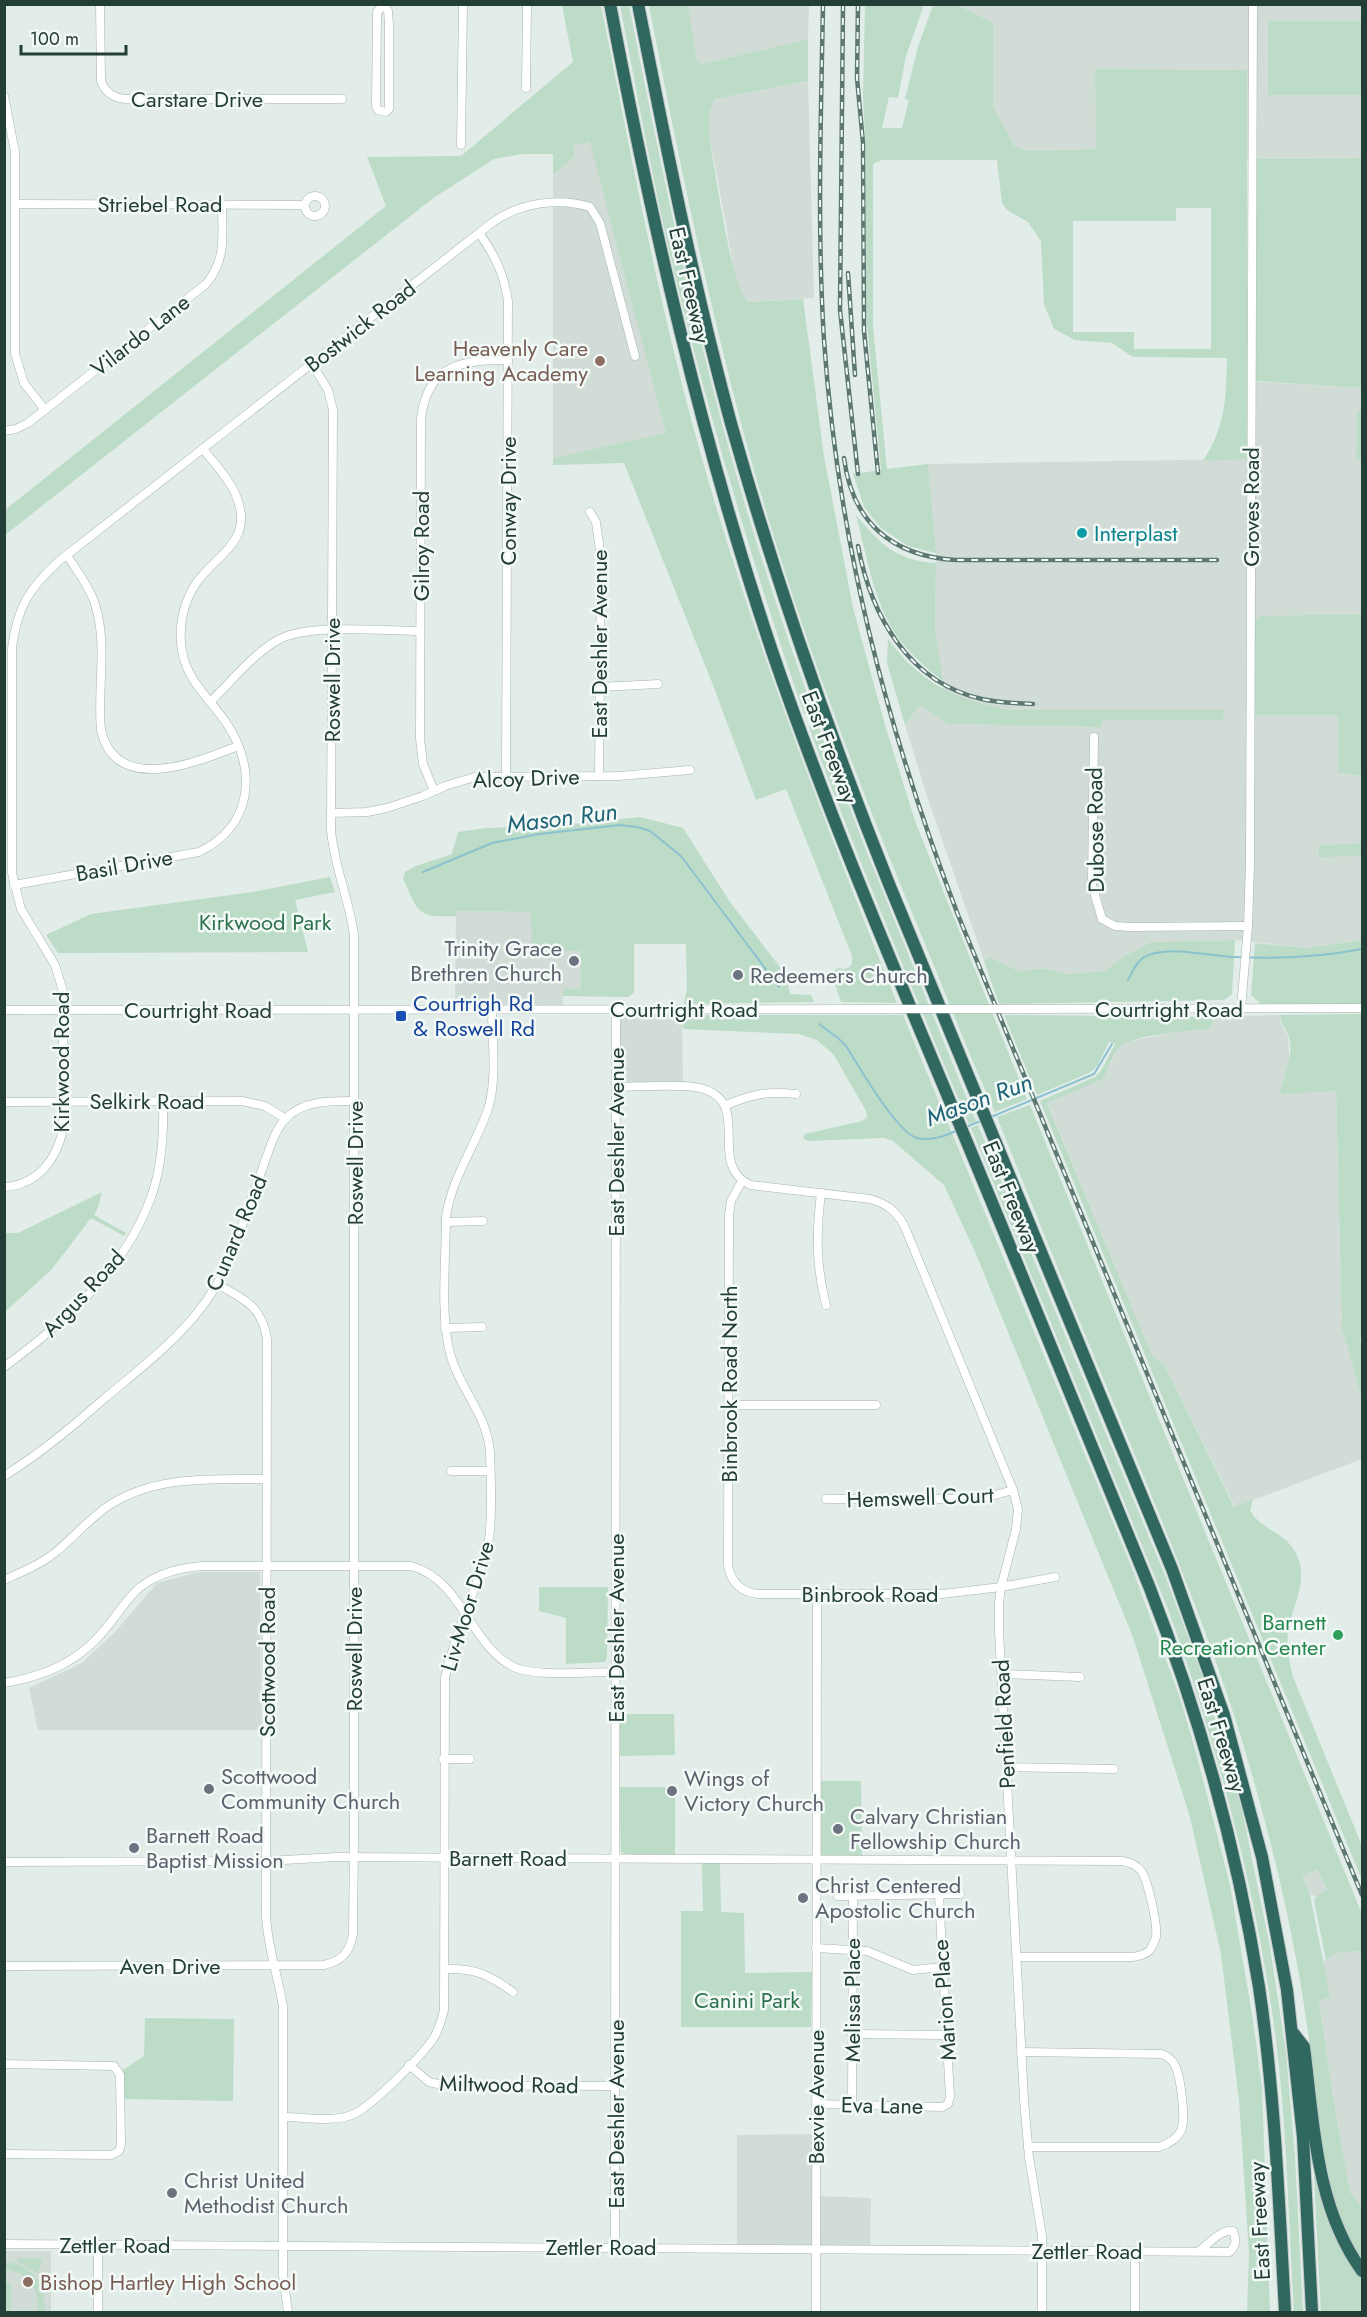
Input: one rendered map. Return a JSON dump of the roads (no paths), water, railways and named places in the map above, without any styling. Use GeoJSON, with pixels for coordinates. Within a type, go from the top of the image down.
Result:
{"type":"FeatureCollection","features":[{"type":"Feature","properties":{"kind":"highway","name":"East Freeway"},"geometry":{"type":"LineString","coordinates":[[610,4],[673,306],[728,512],[773,654],[812,762],[892,964],[1166,1628],[1194,1710],[1221,1804],[1246,1914],[1265,2036],[1274,2121],[1285,2313]]}},
{"type":"Feature","properties":{"kind":"highway","name":"East Freeway"},"geometry":{"type":"LineString","coordinates":[[638,4],[699,296],[732,425],[773,565],[805,661],[852,790],[1168,1560],[1209,1668],[1236,1757],[1262,1857],[1293,2031],[1303,2137],[1312,2313]]}},
{"type":"Feature","properties":{"kind":"highway"},"geometry":{"type":"LineString","coordinates":[[1293,2031],[1304,2047],[1316,2148],[1327,2198],[1338,2228],[1362,2271]]}},
{"type":"Feature","properties":{"kind":"street","name":"Carstare Drive"},"geometry":{"type":"LineString","coordinates":[[100,4],[101,81],[103,87],[113,96],[126,99],[342,99]]}},
{"type":"Feature","properties":{"kind":"street"},"geometry":{"type":"LineString","coordinates":[[461,145],[462,4]]}},
{"type":"Feature","properties":{"kind":"street"},"geometry":{"type":"LineString","coordinates":[[526,88],[527,4]]}},
{"type":"Feature","properties":{"kind":"street","name":"Groves Road"},"geometry":{"type":"LineString","coordinates":[[1241,1009],[1248,926],[1253,4]]}},
{"type":"Feature","properties":{"kind":"street"},"geometry":{"type":"LineString","coordinates":[[384,5],[388,11],[389,24],[389,109],[386,112],[378,110],[376,106],[377,12],[384,5]]}},
{"type":"Feature","properties":{"kind":"street"},"geometry":{"type":"LineString","coordinates":[[4,96],[15,152],[15,354],[24,383],[45,410]]}},
{"type":"Feature","properties":{"kind":"street","name":"Bostwick Road"},"geometry":{"type":"LineString","coordinates":[[28,595],[43,576],[67,555],[506,213],[543,203],[579,203],[590,207],[600,223],[635,357]]}},
{"type":"Feature","properties":{"kind":"street","name":"Striebel Road"},"geometry":{"type":"LineString","coordinates":[[15,204],[306,205]]}},
{"type":"Feature","properties":{"kind":"street","name":"Vilardo Lane"},"geometry":{"type":"LineString","coordinates":[[4,431],[28,423],[212,277],[221,258],[222,204]]}},
{"type":"Feature","properties":{"kind":"street","name":"Conway Drive"},"geometry":{"type":"LineString","coordinates":[[479,233],[494,253],[506,285],[508,301],[506,776]]}},
{"type":"Feature","properties":{"kind":"street","name":"Gilroy Road"},"geometry":{"type":"LineString","coordinates":[[434,791],[423,764],[420,746],[423,405],[428,389],[449,368],[469,361],[508,360]]}},
{"type":"Feature","properties":{"kind":"street","name":"Roswell Drive"},"geometry":{"type":"LineString","coordinates":[[312,364],[328,390],[333,410],[331,813],[333,852],[350,910],[354,935],[353,1934],[351,1946],[345,1956],[335,1963]]}},
{"type":"Feature","properties":{"kind":"street"},"geometry":{"type":"LineString","coordinates":[[67,555],[79,572],[96,605],[101,642],[101,730],[103,741],[112,754],[118,760],[135,767],[175,768],[238,746],[228,725],[197,687],[184,660],[180,637],[187,600],[198,581],[230,549],[241,517],[240,506],[231,485],[203,449]]}},
{"type":"Feature","properties":{"kind":"street","name":"East Deshler Avenue"},"geometry":{"type":"LineString","coordinates":[[590,512],[596,522],[601,558],[599,776]]}},
{"type":"Feature","properties":{"kind":"street","name":"Kirkwood Road"},"geometry":{"type":"LineString","coordinates":[[4,1187],[28,1182],[41,1173],[52,1160],[60,1145],[63,1129],[63,991],[55,965],[25,917],[14,885],[11,858],[12,648],[19,611],[28,595]]}},
{"type":"Feature","properties":{"kind":"street"},"geometry":{"type":"LineString","coordinates":[[210,702],[276,641],[298,632],[420,631]]}},
{"type":"Feature","properties":{"kind":"street"},"geometry":{"type":"LineString","coordinates":[[600,687],[658,684]]}},
{"type":"Feature","properties":{"kind":"street","name":"Dubose Road"},"geometry":{"type":"LineString","coordinates":[[1094,737],[1092,885],[1102,919],[1115,926],[1130,927],[1248,926]]}},
{"type":"Feature","properties":{"kind":"street","name":"Basil Drive"},"geometry":{"type":"LineString","coordinates":[[14,885],[188,855],[210,846],[228,832],[242,805],[245,776],[238,746]]}},
{"type":"Feature","properties":{"kind":"street","name":"Alcoy Drive"},"geometry":{"type":"LineString","coordinates":[[331,813],[367,812],[387,808],[469,778],[599,776],[690,770]]}},
{"type":"Feature","properties":{"kind":"street","name":"Courtright Road"},"geometry":{"type":"LineString","coordinates":[[4,1010],[1362,1008]]}},
{"type":"Feature","properties":{"kind":"street","name":"East Deshler Avenue"},"geometry":{"type":"LineString","coordinates":[[615,2247],[616,1009]]}},
{"type":"Feature","properties":{"kind":"street","name":"Liv-Moor Drive"},"geometry":{"type":"LineString","coordinates":[[284,2117],[335,2118],[355,2114],[371,2103],[409,2065],[430,2043],[441,2024],[446,1996],[443,1857],[445,1678],[488,1543],[490,1471],[486,1431],[480,1413],[453,1362],[445,1328],[446,1222],[449,1200],[456,1179],[489,1103],[492,1084],[492,1010]]}},
{"type":"Feature","properties":{"kind":"street"},"geometry":{"type":"LineString","coordinates":[[616,1087],[698,1087],[714,1092],[726,1106],[729,1120],[729,1155],[733,1170],[742,1181],[750,1185],[821,1193],[816,1243],[818,1276],[826,1305]]}},
{"type":"Feature","properties":{"kind":"street"},"geometry":{"type":"LineString","coordinates":[[726,1106],[750,1095],[796,1094]]}},
{"type":"Feature","properties":{"kind":"street","name":"Argus Road"},"geometry":{"type":"LineString","coordinates":[[4,1367],[39,1340],[79,1304],[115,1264],[134,1234],[150,1200],[159,1165],[164,1129],[163,1101]]}},
{"type":"Feature","properties":{"kind":"street"},"geometry":{"type":"LineString","coordinates":[[286,1119],[294,1112],[314,1103],[355,1101]]}},
{"type":"Feature","properties":{"kind":"street","name":"Selkirk Road"},"geometry":{"type":"LineString","coordinates":[[4,1102],[253,1103],[265,1106],[286,1119]]}},
{"type":"Feature","properties":{"kind":"street","name":"Cunard Road"},"geometry":{"type":"LineString","coordinates":[[4,1476],[34,1458],[171,1343],[201,1311],[218,1284],[227,1264],[274,1139],[286,1119]]}},
{"type":"Feature","properties":{"kind":"street","name":"Binbrook Road North"},"geometry":{"type":"LineString","coordinates":[[740,1588],[732,1580],[728,1565],[729,1215],[731,1201],[742,1181]]}},
{"type":"Feature","properties":{"kind":"street","name":"Penfield Road"},"geometry":{"type":"LineString","coordinates":[[821,1193],[885,1203],[896,1212],[904,1225],[1013,1490],[1018,1509],[1016,1529],[999,1603],[1028,2147],[1042,2236],[1042,2313]]}},
{"type":"Feature","properties":{"kind":"street"},"geometry":{"type":"LineString","coordinates":[[446,1222],[483,1221]]}},
{"type":"Feature","properties":{"kind":"street","name":"Scottwood Road"},"geometry":{"type":"LineString","coordinates":[[218,1284],[255,1308],[266,1331],[267,1930],[282,2007],[284,2283],[288,2313]]}},
{"type":"Feature","properties":{"kind":"street"},"geometry":{"type":"LineString","coordinates":[[445,1328],[482,1327]]}},
{"type":"Feature","properties":{"kind":"street"},"geometry":{"type":"LineString","coordinates":[[729,1405],[876,1405]]}},
{"type":"Feature","properties":{"kind":"street"},"geometry":{"type":"LineString","coordinates":[[451,1471],[490,1471]]}},
{"type":"Feature","properties":{"kind":"street"},"geometry":{"type":"LineString","coordinates":[[4,1580],[26,1571],[55,1553],[108,1506],[137,1492],[166,1482],[198,1479],[267,1479]]}},
{"type":"Feature","properties":{"kind":"street","name":"Hemswell Court"},"geometry":{"type":"LineString","coordinates":[[826,1499],[981,1499],[1013,1490]]}},
{"type":"Feature","properties":{"kind":"street"},"geometry":{"type":"LineString","coordinates":[[4,1683],[49,1671],[76,1656],[90,1646],[136,1591],[149,1581],[165,1574],[196,1566],[401,1566],[420,1569],[441,1582],[499,1656],[517,1668],[537,1671],[615,1672]]}},
{"type":"Feature","properties":{"kind":"street","name":"Binbrook Road"},"geometry":{"type":"LineString","coordinates":[[740,1588],[758,1594],[942,1594],[1001,1587],[1055,1577]]}},
{"type":"Feature","properties":{"kind":"street","name":"Bexvie Avenue"},"geometry":{"type":"LineString","coordinates":[[816,2313],[817,1594]]}},
{"type":"Feature","properties":{"kind":"street"},"geometry":{"type":"LineString","coordinates":[[1002,1674],[1080,1677]]}},
{"type":"Feature","properties":{"kind":"street"},"geometry":{"type":"LineString","coordinates":[[444,1759],[470,1759]]}},
{"type":"Feature","properties":{"kind":"street"},"geometry":{"type":"LineString","coordinates":[[1007,1767],[1114,1770]]}},
{"type":"Feature","properties":{"kind":"street","name":"Barnett Road"},"geometry":{"type":"LineString","coordinates":[[4,1862],[267,1861],[353,1857],[1122,1860],[1135,1865],[1145,1878],[1156,1926],[1156,1938],[1151,1949],[1142,1955],[1132,1958],[1017,1957]]}},
{"type":"Feature","properties":{"kind":"street","name":"Marion Place"},"geometry":{"type":"LineString","coordinates":[[939,1894],[950,2097],[948,2104]]}},
{"type":"Feature","properties":{"kind":"street"},"geometry":{"type":"LineString","coordinates":[[838,1896],[960,1894]]}},
{"type":"Feature","properties":{"kind":"street","name":"Melissa Place"},"geometry":{"type":"LineString","coordinates":[[852,2105],[853,1896]]}},
{"type":"Feature","properties":{"kind":"street"},"geometry":{"type":"LineString","coordinates":[[816,1948],[852,1948],[867,1951],[913,1970],[942,1967]]}},
{"type":"Feature","properties":{"kind":"street","name":"Aven Drive"},"geometry":{"type":"LineString","coordinates":[[4,1966],[275,1966],[335,1963]]}},
{"type":"Feature","properties":{"kind":"street"},"geometry":{"type":"LineString","coordinates":[[446,1969],[471,1970],[487,1974],[513,1992]]}},
{"type":"Feature","properties":{"kind":"street"},"geometry":{"type":"LineString","coordinates":[[852,2034],[947,2035]]}},
{"type":"Feature","properties":{"kind":"street"},"geometry":{"type":"LineString","coordinates":[[1022,2052],[1155,2053],[1172,2060],[1178,2072],[1184,2114],[1177,2137],[1166,2145],[1152,2148],[1028,2147]]}},
{"type":"Feature","properties":{"kind":"street"},"geometry":{"type":"LineString","coordinates":[[4,2064],[108,2065],[116,2068],[120,2075],[121,2110],[121,2144],[117,2153],[111,2155],[4,2154]]}},
{"type":"Feature","properties":{"kind":"street","name":"Miltwood Road"},"geometry":{"type":"LineString","coordinates":[[409,2065],[429,2082],[442,2085],[616,2086]]}},
{"type":"Feature","properties":{"kind":"street","name":"Eva Lane"},"geometry":{"type":"LineString","coordinates":[[816,2104],[942,2107],[948,2104]]}},
{"type":"Feature","properties":{"kind":"street","name":"Zettler Road"},"geometry":{"type":"LineString","coordinates":[[4,2244],[615,2247],[1042,2250],[1198,2252],[1230,2252],[1236,2246],[1233,2231],[1228,2230],[1222,2233],[1198,2252]]}},
{"type":"Feature","properties":{"kind":"street"},"geometry":{"type":"LineString","coordinates":[[98,2245],[98,2313]]}},
{"type":"Feature","properties":{"kind":"street"},"geometry":{"type":"LineString","coordinates":[[1134,2313],[1135,2251]]}},
{"type":"Feature","properties":{"kind":"waterway","name":"Mason Run"},"geometry":{"type":"LineString","coordinates":[[423,872],[492,843],[539,834],[620,825],[650,831],[681,856],[779,987]]}},
{"type":"Feature","properties":{"kind":"waterway","name":"Mason Run"},"geometry":{"type":"LineString","coordinates":[[1128,980],[1143,958],[1162,952],[1266,958],[1315,956],[1362,949]]}},
{"type":"Feature","properties":{"kind":"waterway","name":"Mason Run"},"geometry":{"type":"LineString","coordinates":[[819,1024],[846,1046],[878,1097],[909,1133],[917,1138],[928,1139],[958,1130]]}},
{"type":"Feature","properties":{"kind":"waterway","name":"Mason Run"},"geometry":{"type":"LineString","coordinates":[[991,1117],[1094,1074],[1112,1044]]}},
{"type":"Feature","properties":{"kind":"waterway","name":"Mason Run"},"geometry":{"type":"LineString","coordinates":[[966,1127],[983,1120]]}},
{"type":"Feature","properties":{"kind":"railway"},"geometry":{"type":"LineString","coordinates":[[823,4],[820,172],[824,340],[841,489],[869,633],[888,704],[932,844],[958,915],[1362,1895]]}},
{"type":"Feature","properties":{"kind":"railway"},"geometry":{"type":"LineString","coordinates":[[843,4],[840,310],[858,474]]}},
{"type":"Feature","properties":{"kind":"railway"},"geometry":{"type":"LineString","coordinates":[[858,4],[857,78],[863,143],[864,331],[878,473]]}},
{"type":"Feature","properties":{"kind":"railway"},"geometry":{"type":"LineString","coordinates":[[848,273],[855,375]]}},
{"type":"Feature","properties":{"kind":"railway"},"geometry":{"type":"LineString","coordinates":[[844,458],[848,481],[856,500],[866,517],[879,532],[894,543],[932,557],[955,560],[1217,560]]}},
{"type":"Feature","properties":{"kind":"railway"},"geometry":{"type":"LineString","coordinates":[[858,546],[864,572],[884,621],[914,662],[934,678],[956,691],[982,699],[1033,704]]}},
{"type":"Feature","properties":{"kind":"place","name":"Heavenly Care Learning Academy"},"geometry":{"type":"Point","coordinates":[600,361]}},
{"type":"Feature","properties":{"kind":"place","name":"Interplast"},"geometry":{"type":"Point","coordinates":[1082,533]}},
{"type":"Feature","properties":{"kind":"place","name":"Trinity Grace Brethren Church"},"geometry":{"type":"Point","coordinates":[574,961]}},
{"type":"Feature","properties":{"kind":"place","name":"Redeemers Church"},"geometry":{"type":"Point","coordinates":[738,975]}},
{"type":"Feature","properties":{"kind":"place","name":"Courtrigh Rd & Roswell Rd"},"geometry":{"type":"Point","coordinates":[401,1016]}},
{"type":"Feature","properties":{"kind":"place","name":"Barnett Recreation Center"},"geometry":{"type":"Point","coordinates":[1338,1635]}},
{"type":"Feature","properties":{"kind":"place","name":"Scottwood Community Church"},"geometry":{"type":"Point","coordinates":[209,1789]}},
{"type":"Feature","properties":{"kind":"place","name":"Wings of Victory Church"},"geometry":{"type":"Point","coordinates":[672,1791]}},
{"type":"Feature","properties":{"kind":"place","name":"Calvary Christian Fellowship Church"},"geometry":{"type":"Point","coordinates":[838,1829]}},
{"type":"Feature","properties":{"kind":"place","name":"Barnett Road Baptist Mission"},"geometry":{"type":"Point","coordinates":[134,1848]}},
{"type":"Feature","properties":{"kind":"place","name":"Christ Centered Apostolic Church"},"geometry":{"type":"Point","coordinates":[803,1898]}},
{"type":"Feature","properties":{"kind":"place","name":"Christ United Methodist Church"},"geometry":{"type":"Point","coordinates":[172,2193]}},
{"type":"Feature","properties":{"kind":"place","name":"Bishop Hartley High School"},"geometry":{"type":"Point","coordinates":[28,2282]}},
{"type":"Feature","properties":{"kind":"park label","name":"Kirkwood Park"},"geometry":{"type":"Point","coordinates":[265,922]}},
{"type":"Feature","properties":{"kind":"park label","name":"Canini Park"},"geometry":{"type":"Point","coordinates":[747,2000]}}]}
